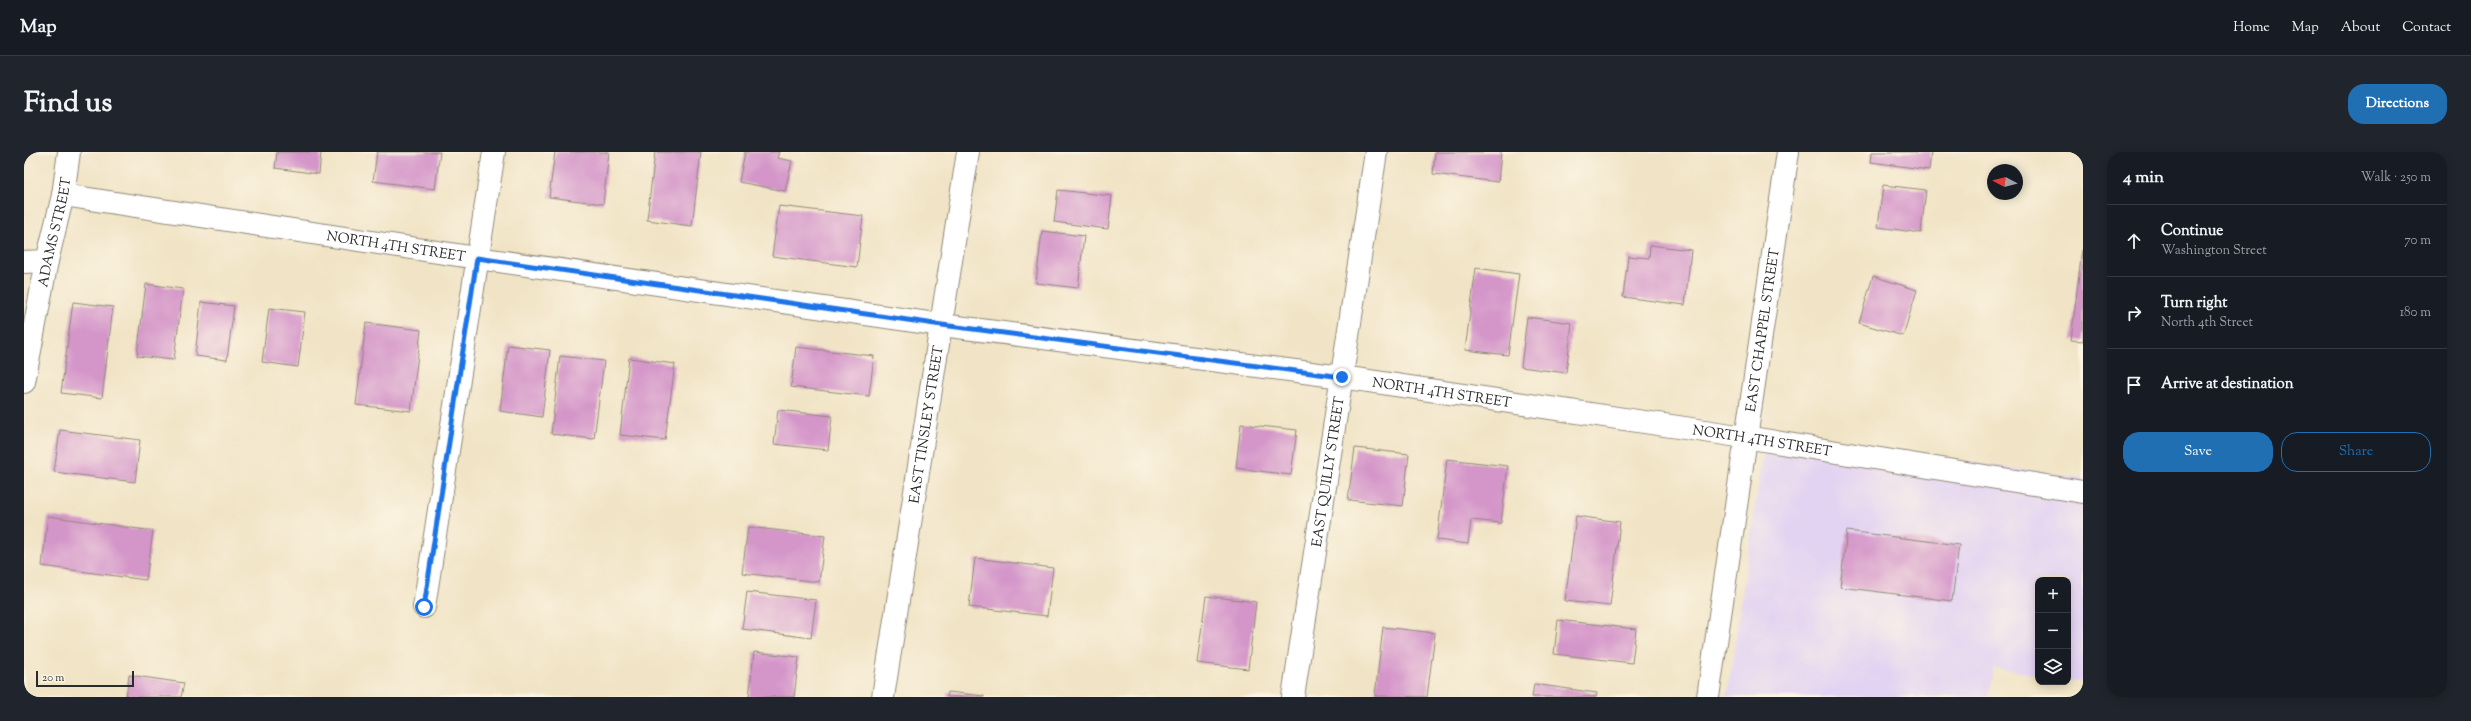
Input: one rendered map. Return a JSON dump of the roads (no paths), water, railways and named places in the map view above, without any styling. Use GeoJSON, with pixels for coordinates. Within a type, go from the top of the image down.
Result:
{"type":"FeatureCollection","features":[{"type":"Feature","properties":{"kind":"street","name":"ADAMS STREET"},"geometry":{"type":"LineString","coordinates":[[24,382],[47,261],[63,195],[69,152]]}},
{"type":"Feature","properties":{"kind":"street"},"geometry":{"type":"LineString","coordinates":[[424,607],[494,152]]}},
{"type":"Feature","properties":{"kind":"street","name":"EAST TINSLEY STREET"},"geometry":{"type":"LineString","coordinates":[[884,697],[968,152]]}},
{"type":"Feature","properties":{"kind":"street","name":"EAST QUILLY STREET"},"geometry":{"type":"LineString","coordinates":[[1293,697],[1376,152]]}},
{"type":"Feature","properties":{"kind":"street","name":"EAST CHAPPEL STREET"},"geometry":{"type":"LineString","coordinates":[[1708,697],[1788,152]]}},
{"type":"Feature","properties":{"kind":"street","name":"NORTH 4TH STREET"},"geometry":{"type":"LineString","coordinates":[[63,195],[477,258],[942,325],[1342,377],[1745,437],[2083,492]]}},
{"type":"Feature","properties":{"kind":"street"},"geometry":{"type":"LineString","coordinates":[[24,262],[47,261]]}}]}
